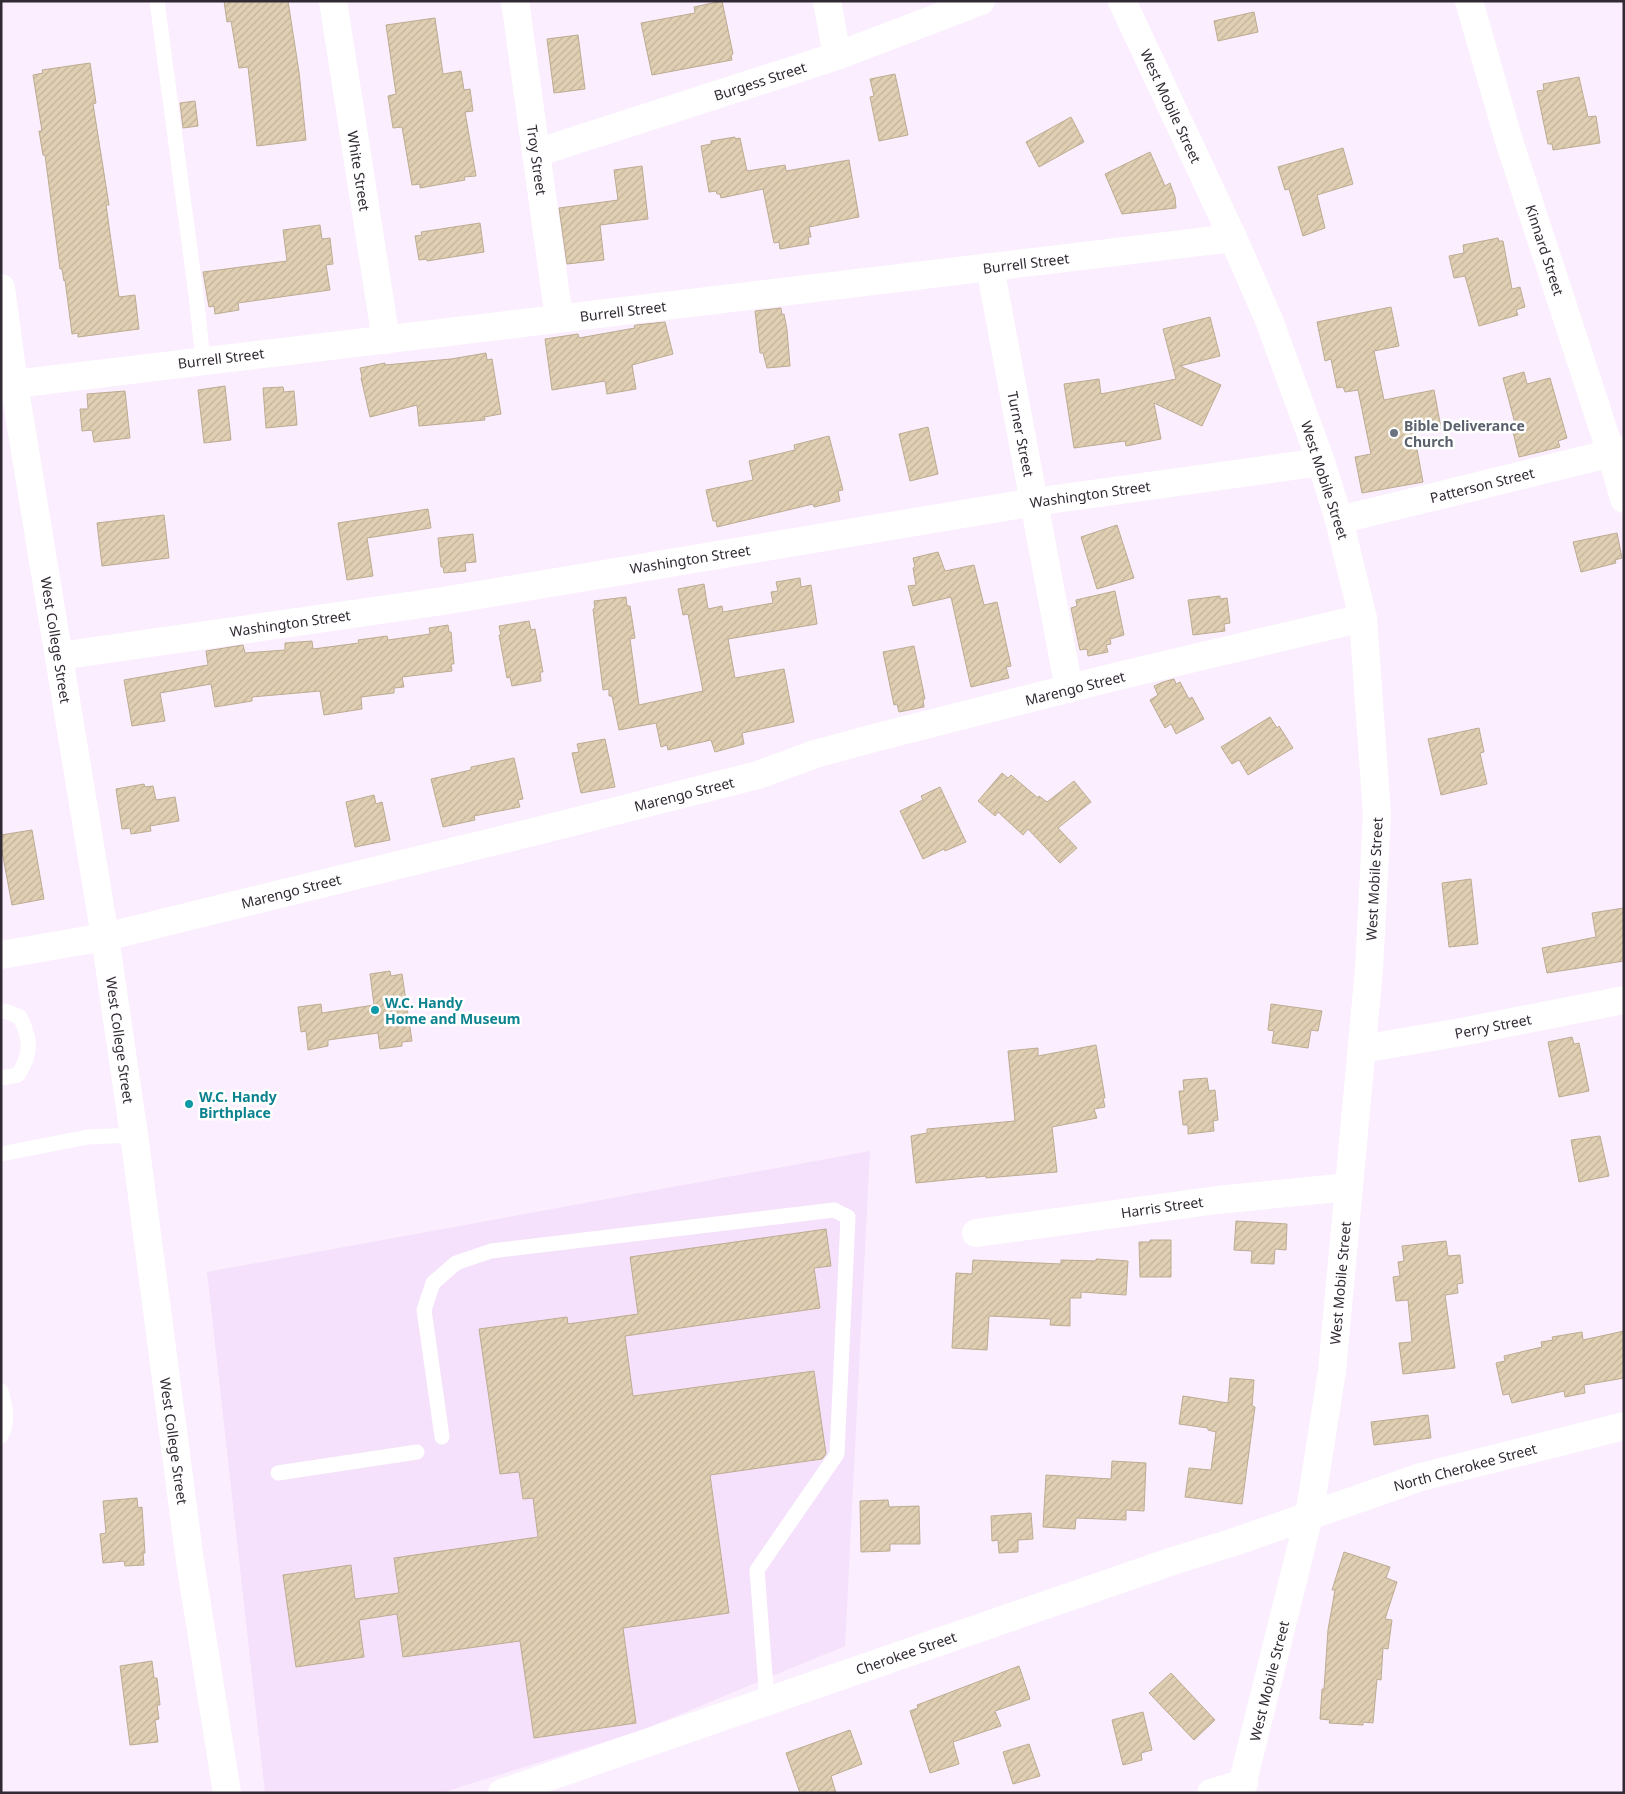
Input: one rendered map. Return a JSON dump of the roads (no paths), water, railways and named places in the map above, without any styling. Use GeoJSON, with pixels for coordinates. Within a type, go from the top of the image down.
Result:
{"type":"FeatureCollection","features":[{"type":"Feature","properties":{"kind":"street","name":"White Street"},"geometry":{"type":"LineString","coordinates":[[333,1],[386,340]]}},
{"type":"Feature","properties":{"kind":"street","name":"Troy Street"},"geometry":{"type":"LineString","coordinates":[[515,1],[559,318]]}},
{"type":"Feature","properties":{"kind":"street"},"geometry":{"type":"LineString","coordinates":[[827,1],[836,56]]}},
{"type":"Feature","properties":{"kind":"street","name":"Burgess Street"},"geometry":{"type":"LineString","coordinates":[[536,154],[836,56],[981,1]]}},
{"type":"Feature","properties":{"kind":"street","name":"West Mobile Street"},"geometry":{"type":"LineString","coordinates":[[1122,1],[1233,238],[1269,320],[1321,462],[1339,520],[1363,618],[1377,815],[1369,969],[1332,1372],[1309,1516],[1242,1788]]}},
{"type":"Feature","properties":{"kind":"street","name":"Kinnard Street"},"geometry":{"type":"LineString","coordinates":[[1469,1],[1509,141],[1617,452],[1624,499]]}},
{"type":"Feature","properties":{"kind":"street","name":"Burrell Street"},"geometry":{"type":"LineString","coordinates":[[14,384],[1233,238]]}},
{"type":"Feature","properties":{"kind":"street","name":"Turner Street"},"geometry":{"type":"LineString","coordinates":[[990,267],[1069,689]]}},
{"type":"Feature","properties":{"kind":"street","name":"West College Street"},"geometry":{"type":"LineString","coordinates":[[1,288],[14,384],[105,937],[134,1135],[190,1561],[227,1793]]}},
{"type":"Feature","properties":{"kind":"street","name":"Patterson Street"},"geometry":{"type":"LineString","coordinates":[[1339,520],[1617,452]]}},
{"type":"Feature","properties":{"kind":"street","name":"Washington Street"},"geometry":{"type":"LineString","coordinates":[[59,656],[443,601],[1034,502],[1321,462]]}},
{"type":"Feature","properties":{"kind":"street","name":"Marengo Street"},"geometry":{"type":"LineString","coordinates":[[1,955],[105,937],[625,809],[758,775],[815,754],[874,738],[1114,677],[1363,618]]}},
{"type":"Feature","properties":{"kind":"street","name":"Perry Street"},"geometry":{"type":"LineString","coordinates":[[1362,1049],[1467,1031],[1624,1000]]}},
{"type":"Feature","properties":{"kind":"street","name":"Harris Street"},"geometry":{"type":"LineString","coordinates":[[976,1233],[1217,1200],[1349,1187]]}},
{"type":"Feature","properties":{"kind":"street","name":"North Cherokee Street"},"geometry":{"type":"LineString","coordinates":[[1309,1516],[1421,1477],[1624,1426]]}},
{"type":"Feature","properties":{"kind":"street","name":"Cherokee Street"},"geometry":{"type":"LineString","coordinates":[[502,1793],[1309,1516]]}},
{"type":"Feature","properties":{"kind":"street"},"geometry":{"type":"LineString","coordinates":[[1211,1793],[1242,1788]]}},
{"type":"Feature","properties":{"kind":"lane"},"geometry":{"type":"LineString","coordinates":[[157,1],[203,360]]}},
{"type":"Feature","properties":{"kind":"lane"},"geometry":{"type":"LineString","coordinates":[[1,1012],[5,1011],[20,1017],[28,1033],[30,1047],[25,1064],[18,1075],[1,1078]]}},
{"type":"Feature","properties":{"kind":"lane"},"geometry":{"type":"LineString","coordinates":[[1,1154],[88,1137],[134,1135]]}},
{"type":"Feature","properties":{"kind":"lane"},"geometry":{"type":"LineString","coordinates":[[442,1437],[424,1310],[433,1283],[456,1264],[491,1251],[834,1210],[848,1217],[837,1454],[757,1570],[767,1701]]}},
{"type":"Feature","properties":{"kind":"lane"},"geometry":{"type":"LineString","coordinates":[[1,1390],[6,1409],[6,1427],[1,1436]]}},
{"type":"Feature","properties":{"kind":"lane"},"geometry":{"type":"LineString","coordinates":[[278,1473],[417,1452]]}},
{"type":"Feature","properties":{"kind":"place","name":"Bible Deliverance Church"},"geometry":{"type":"Point","coordinates":[1394,433]}},
{"type":"Feature","properties":{"kind":"place","name":"W.C. Handy Home and Museum"},"geometry":{"type":"Point","coordinates":[375,1010]}},
{"type":"Feature","properties":{"kind":"place","name":"W.C. Handy Birthplace"},"geometry":{"type":"Point","coordinates":[189,1104]}}]}
